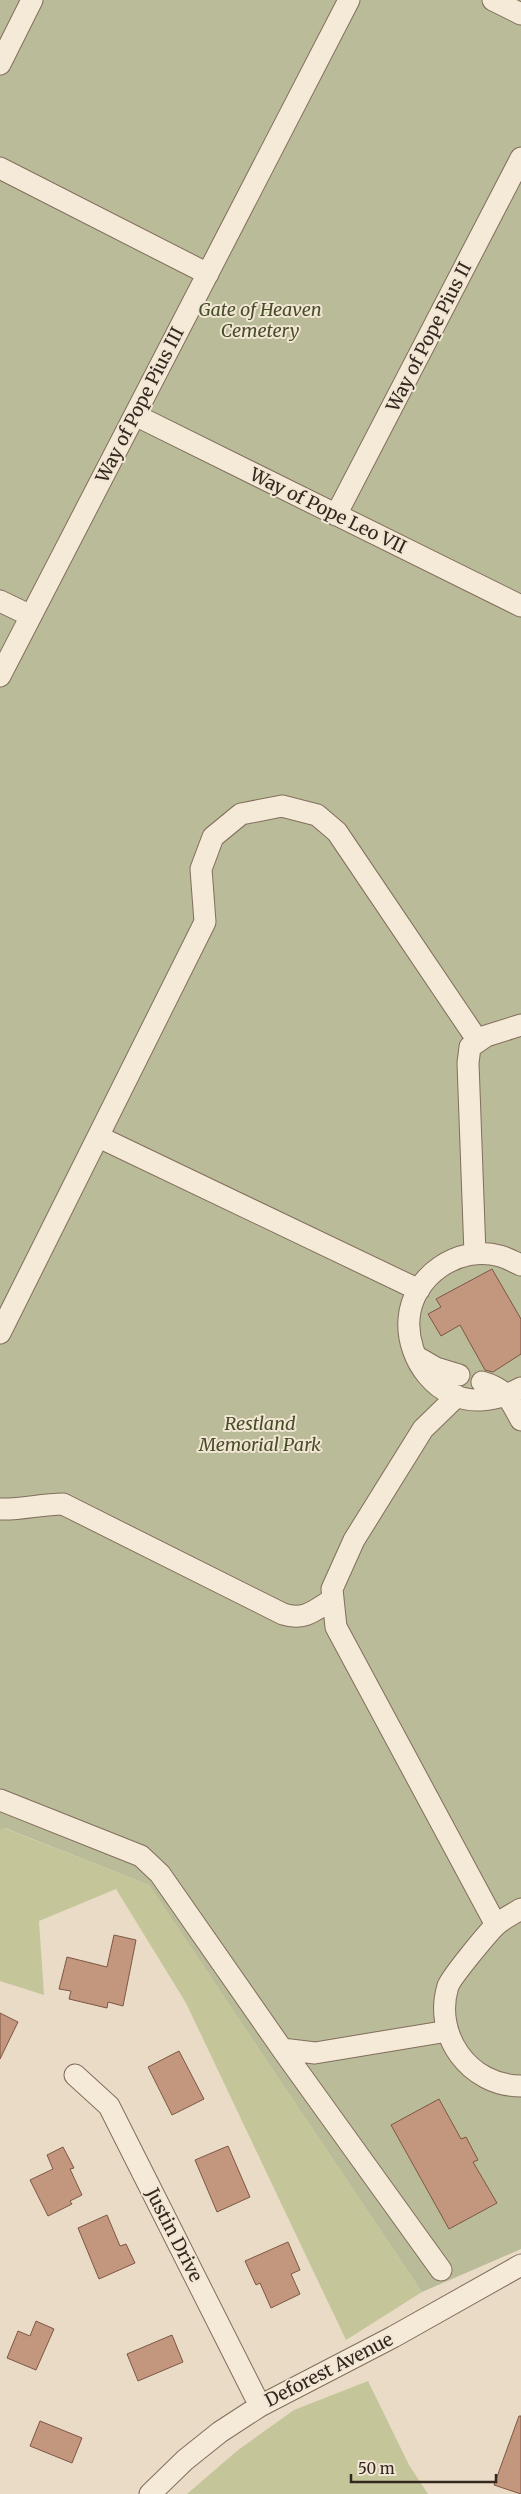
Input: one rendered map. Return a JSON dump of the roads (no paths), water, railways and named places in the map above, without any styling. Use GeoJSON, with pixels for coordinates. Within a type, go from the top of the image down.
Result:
{"type":"FeatureCollection","features":[{"type":"Feature","properties":{"kind":"street"},"geometry":{"type":"LineString","coordinates":[[0,64],[32,0]]}},
{"type":"Feature","properties":{"kind":"street","name":"Way of Pope Pius III"},"geometry":{"type":"LineString","coordinates":[[0,676],[349,0]]}},
{"type":"Feature","properties":{"kind":"street"},"geometry":{"type":"LineString","coordinates":[[493,0],[521,14]]}},
{"type":"Feature","properties":{"kind":"street","name":"Way of Pope Pius II"},"geometry":{"type":"LineString","coordinates":[[336,515],[521,158]]}},
{"type":"Feature","properties":{"kind":"street"},"geometry":{"type":"LineString","coordinates":[[0,168],[208,274]]}},
{"type":"Feature","properties":{"kind":"street","name":"Way of Pope Leo VII"},"geometry":{"type":"LineString","coordinates":[[135,415],[521,606]]}},
{"type":"Feature","properties":{"kind":"street"},"geometry":{"type":"LineString","coordinates":[[0,601],[31,616]]}},
{"type":"Feature","properties":{"kind":"street"},"geometry":{"type":"LineString","coordinates":[[0,1333],[206,922],[200,869],[213,838],[241,814],[282,806],[317,815],[338,832],[478,1041]]}},
{"type":"Feature","properties":{"kind":"street"},"geometry":{"type":"LineString","coordinates":[[474,1254],[468,1063],[470,1047],[486,1036],[521,1024]]}},
{"type":"Feature","properties":{"kind":"street"},"geometry":{"type":"LineString","coordinates":[[99,1137],[418,1290]]}},
{"type":"Feature","properties":{"kind":"street"},"geometry":{"type":"LineString","coordinates":[[514,1392],[479,1400],[457,1396],[436,1385],[419,1366],[410,1343],[408,1318],[418,1290],[430,1274],[450,1260],[474,1254],[500,1256],[521,1265]]}},
{"type":"Feature","properties":{"kind":"street"},"geometry":{"type":"LineString","coordinates":[[415,1356],[436,1368],[459,1375]]}},
{"type":"Feature","properties":{"kind":"street"},"geometry":{"type":"LineString","coordinates":[[482,1382],[514,1392]]}},
{"type":"Feature","properties":{"kind":"street"},"geometry":{"type":"LineString","coordinates":[[514,1392],[521,1420]]}},
{"type":"Feature","properties":{"kind":"street"},"geometry":{"type":"LineString","coordinates":[[457,1396],[422,1429],[354,1540],[332,1589],[336,1627],[496,1925]]}},
{"type":"Feature","properties":{"kind":"street"},"geometry":{"type":"LineString","coordinates":[[0,1509],[14,1509],[41,1504],[63,1504],[283,1614],[297,1618],[313,1612],[333,1599]]}},
{"type":"Feature","properties":{"kind":"street"},"geometry":{"type":"LineString","coordinates":[[0,1800],[141,1856],[160,1874],[282,2049],[441,2270]]}},
{"type":"Feature","properties":{"kind":"street"},"geometry":{"type":"LineString","coordinates":[[521,1909],[496,1925],[449,1984],[443,2012],[455,2050],[479,2075],[521,2086]]}},
{"type":"Feature","properties":{"kind":"street"},"geometry":{"type":"LineString","coordinates":[[282,2049],[315,2053],[448,2032]]}},
{"type":"Feature","properties":{"kind":"street","name":"Justin Drive"},"geometry":{"type":"LineString","coordinates":[[75,2074],[109,2106],[260,2406]]}},
{"type":"Feature","properties":{"kind":"street","name":"Deforest Avenue"},"geometry":{"type":"LineString","coordinates":[[150,2494],[192,2454],[260,2406],[393,2337],[521,2265]]}},
{"type":"Feature","properties":{"kind":"park label","name":"Gate of Heaven Cemetery"},"geometry":{"type":"Point","coordinates":[260,320]}},
{"type":"Feature","properties":{"kind":"park label","name":"Restland Memorial Park"},"geometry":{"type":"Point","coordinates":[260,1434]}}]}
